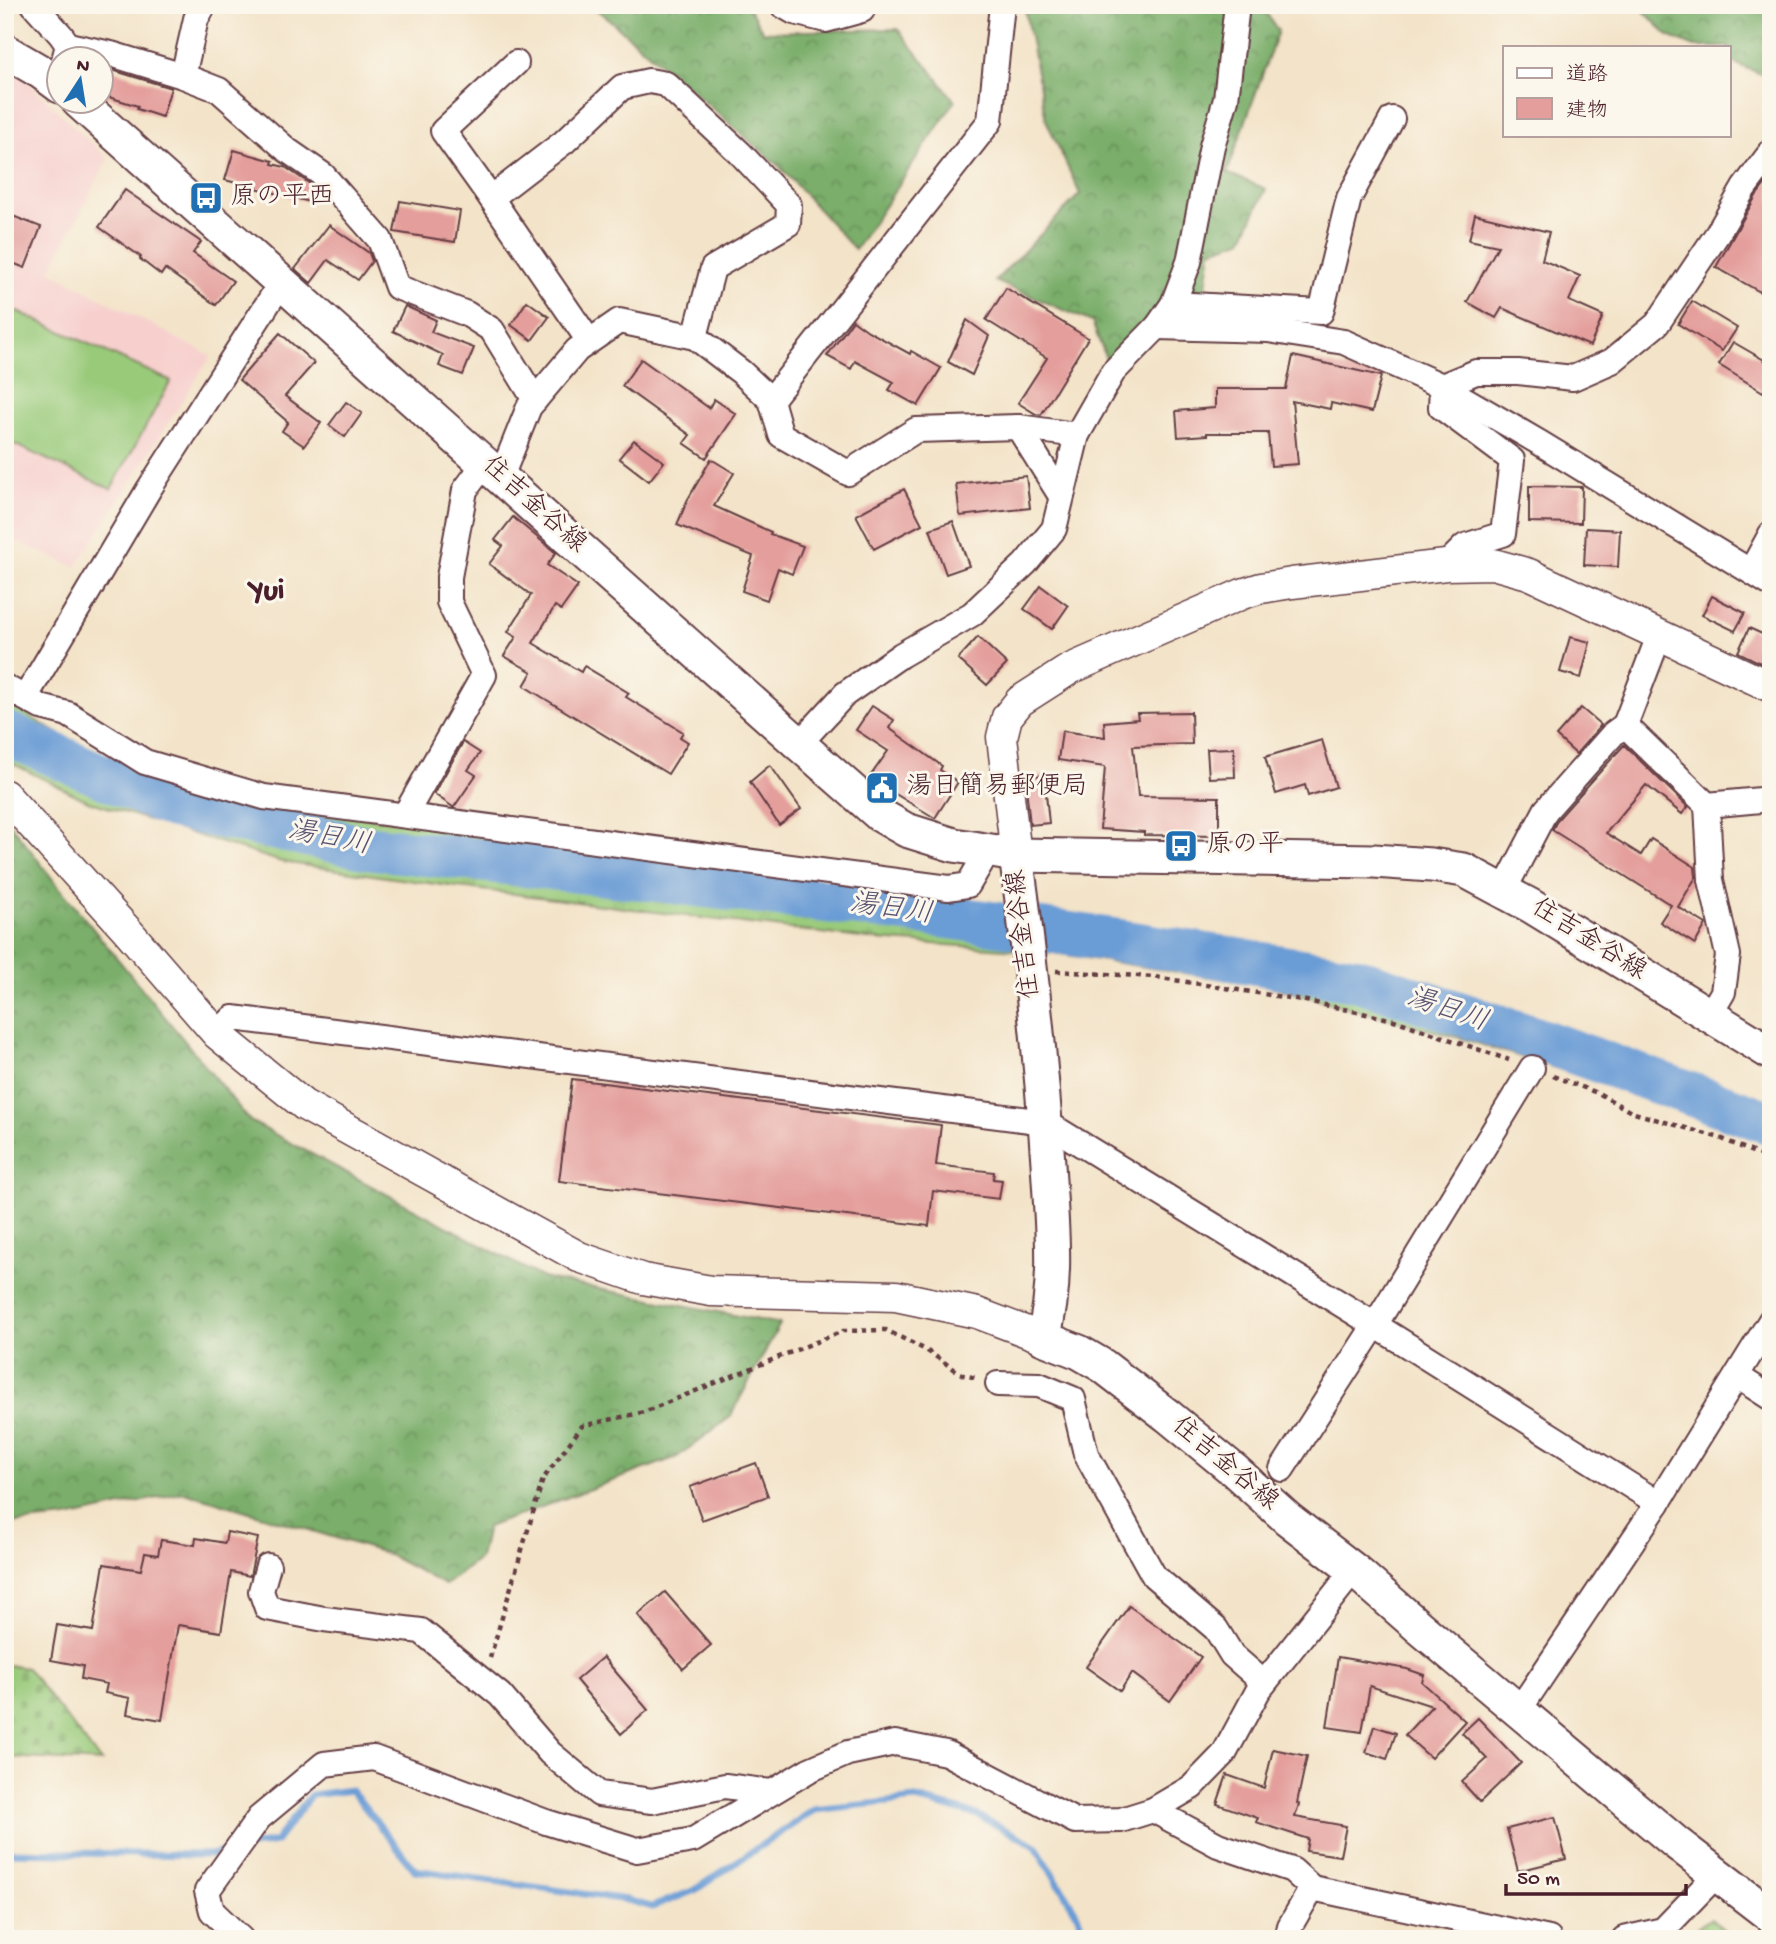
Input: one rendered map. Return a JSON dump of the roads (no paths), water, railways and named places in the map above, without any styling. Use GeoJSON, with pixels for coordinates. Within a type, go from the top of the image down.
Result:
{"type":"FeatureCollection","features":[{"type":"Feature","properties":{"kind":"main road","name":"住吉金谷線"},"geometry":{"type":"LineString","coordinates":[[5,51],[46,73]]}},
{"type":"Feature","properties":{"kind":"main road","name":"住吉金谷線"},"geometry":{"type":"LineString","coordinates":[[108,116],[281,283],[880,815],[906,830],[954,845],[1002,853],[1360,861],[1420,864],[1464,870],[1504,890],[1771,1053]]}},
{"type":"Feature","properties":{"kind":"main road","name":"住吉金谷線"},"geometry":{"type":"LineString","coordinates":[[1002,853],[1023,908],[1045,1122],[1054,1253],[1050,1306],[1043,1338],[1079,1352],[1103,1366],[1235,1471],[1626,1801],[1771,1916]]}},
{"type":"Feature","properties":{"kind":"street"},"geometry":{"type":"LineString","coordinates":[[34,5],[61,35],[62,46]]}},
{"type":"Feature","properties":{"kind":"street"},"geometry":{"type":"LineString","coordinates":[[183,76],[196,19],[204,5]]}},
{"type":"Feature","properties":{"kind":"street"},"geometry":{"type":"LineString","coordinates":[[782,5],[794,12],[826,20],[862,10],[864,5]]}},
{"type":"Feature","properties":{"kind":"street"},"geometry":{"type":"LineString","coordinates":[[771,400],[990,121],[1002,5]]}},
{"type":"Feature","properties":{"kind":"street"},"geometry":{"type":"LineString","coordinates":[[799,744],[845,694],[901,654],[972,614],[1025,564],[1054,529],[1077,435],[1113,372],[1157,327],[1173,304],[1189,262],[1212,146],[1226,99],[1237,5]]}},
{"type":"Feature","properties":{"kind":"street"},"geometry":{"type":"LineString","coordinates":[[116,56],[219,90],[287,150],[323,175],[380,240],[397,287],[467,314],[492,330],[535,400]]}},
{"type":"Feature","properties":{"kind":"street"},"geometry":{"type":"LineString","coordinates":[[516,63],[443,131],[589,341]]}},
{"type":"Feature","properties":{"kind":"street"},"geometry":{"type":"LineString","coordinates":[[491,198],[564,142],[622,87],[649,81],[666,84],[740,153],[789,205],[788,224],[712,268],[695,337]]}},
{"type":"Feature","properties":{"kind":"street"},"geometry":{"type":"LineString","coordinates":[[1173,304],[1321,312],[1349,198],[1392,119]]}},
{"type":"Feature","properties":{"kind":"street"},"geometry":{"type":"LineString","coordinates":[[1442,386],[1476,372],[1518,372],[1573,378],[1612,361],[1657,324],[1718,233],[1744,188],[1771,152]]}},
{"type":"Feature","properties":{"kind":"street"},"geometry":{"type":"LineString","coordinates":[[281,283],[15,693],[41,707],[68,714],[145,762],[264,797],[950,888],[968,885],[1002,853],[1002,737],[1007,717],[1020,701],[1070,669],[1242,594],[1293,583],[1446,565],[1493,564],[1529,574],[1771,687]]}},
{"type":"Feature","properties":{"kind":"street"},"geometry":{"type":"LineString","coordinates":[[405,815],[484,675],[449,603],[449,577],[465,490],[493,470],[529,407],[577,350],[619,321],[695,337],[741,372],[771,400],[781,435],[848,473],[916,430],[1018,427],[1077,435]]}},
{"type":"Feature","properties":{"kind":"street"},"geometry":{"type":"LineString","coordinates":[[1157,327],[1268,330],[1344,342],[1442,386],[1761,577],[1771,534]]}},
{"type":"Feature","properties":{"kind":"street"},"geometry":{"type":"LineString","coordinates":[[1442,386],[1441,407],[1512,460],[1503,534],[1465,546],[1446,565]]}},
{"type":"Feature","properties":{"kind":"street"},"geometry":{"type":"LineString","coordinates":[[1018,427],[1061,496]]}},
{"type":"Feature","properties":{"kind":"street"},"geometry":{"type":"LineString","coordinates":[[1504,890],[1546,810],[1614,733],[1625,725],[1659,636]]}},
{"type":"Feature","properties":{"kind":"street"},"geometry":{"type":"LineString","coordinates":[[1625,725],[1707,805],[1711,880],[1728,955],[1723,992],[1709,1016]]}},
{"type":"Feature","properties":{"kind":"street"},"geometry":{"type":"LineString","coordinates":[[5,795],[127,930],[216,1034],[304,1105],[579,1257],[643,1279],[711,1291],[896,1296],[977,1313],[1043,1338]]}},
{"type":"Feature","properties":{"kind":"street"},"geometry":{"type":"LineString","coordinates":[[1707,805],[1771,799]]}},
{"type":"Feature","properties":{"kind":"street"},"geometry":{"type":"LineString","coordinates":[[216,1034],[233,1018],[1045,1122],[1376,1325],[1658,1503]]}},
{"type":"Feature","properties":{"kind":"street"},"geometry":{"type":"LineString","coordinates":[[1282,1469],[1376,1325],[1532,1068]]}},
{"type":"Feature","properties":{"kind":"street"},"geometry":{"type":"LineString","coordinates":[[1519,1710],[1658,1503],[1771,1320]]}},
{"type":"Feature","properties":{"kind":"street"},"geometry":{"type":"LineString","coordinates":[[1737,1376],[1771,1398]]}},
{"type":"Feature","properties":{"kind":"street"},"geometry":{"type":"LineString","coordinates":[[998,1384],[1039,1385],[1073,1399],[1086,1454],[1154,1576],[1216,1629],[1232,1654],[1264,1683]]}},
{"type":"Feature","properties":{"kind":"street"},"geometry":{"type":"LineString","coordinates":[[268,1566],[261,1591],[267,1608],[324,1619],[421,1631],[500,1695],[550,1753],[599,1794],[652,1801],[725,1786],[771,1792]]}},
{"type":"Feature","properties":{"kind":"street"},"geometry":{"type":"LineString","coordinates":[[241,1939],[212,1911],[206,1891],[259,1818],[324,1765],[374,1758],[546,1822],[637,1850],[694,1840],[809,1770],[848,1753],[895,1743],[946,1753],[1075,1821],[1121,1820],[1153,1810],[1192,1787],[1224,1754],[1258,1691],[1354,1570]]}},
{"type":"Feature","properties":{"kind":"street"},"geometry":{"type":"LineString","coordinates":[[1153,1810],[1218,1844],[1292,1870],[1312,1888],[1549,1939]]}},
{"type":"Feature","properties":{"kind":"street"},"geometry":{"type":"LineString","coordinates":[[1624,1939],[1663,1930],[1717,1874]]}},
{"type":"Feature","properties":{"kind":"street"},"geometry":{"type":"LineString","coordinates":[[1287,1939],[1290,1926],[1312,1888]]}},
{"type":"Feature","properties":{"kind":"waterway","name":"湯日川"},"geometry":{"type":"LineString","coordinates":[[5,733],[173,807],[364,847],[898,910],[1120,941],[1356,979],[1540,1040],[1771,1123]]}},
{"type":"Feature","properties":{"kind":"waterway"},"geometry":{"type":"LineString","coordinates":[[247,1847],[275,1842],[311,1795],[351,1790],[415,1870],[627,1900],[652,1907],[695,1890],[814,1810],[916,1799],[975,1814],[1035,1845],[1076,1912],[1087,1939]]}},
{"type":"Feature","properties":{"kind":"waterway"},"geometry":{"type":"LineString","coordinates":[[5,1852],[210,1855],[228,1851]]}},
{"type":"Feature","properties":{"kind":"place","name":"原の平西"},"geometry":{"type":"Point","coordinates":[206,198]}},
{"type":"Feature","properties":{"kind":"place","name":"湯日簡易郵便局"},"geometry":{"type":"Point","coordinates":[882,788]}},
{"type":"Feature","properties":{"kind":"place","name":"原の平"},"geometry":{"type":"Point","coordinates":[1181,846]}},
{"type":"Feature","properties":{"kind":"district","name":"Yui"},"geometry":{"type":"Point","coordinates":[267,592]}}]}
